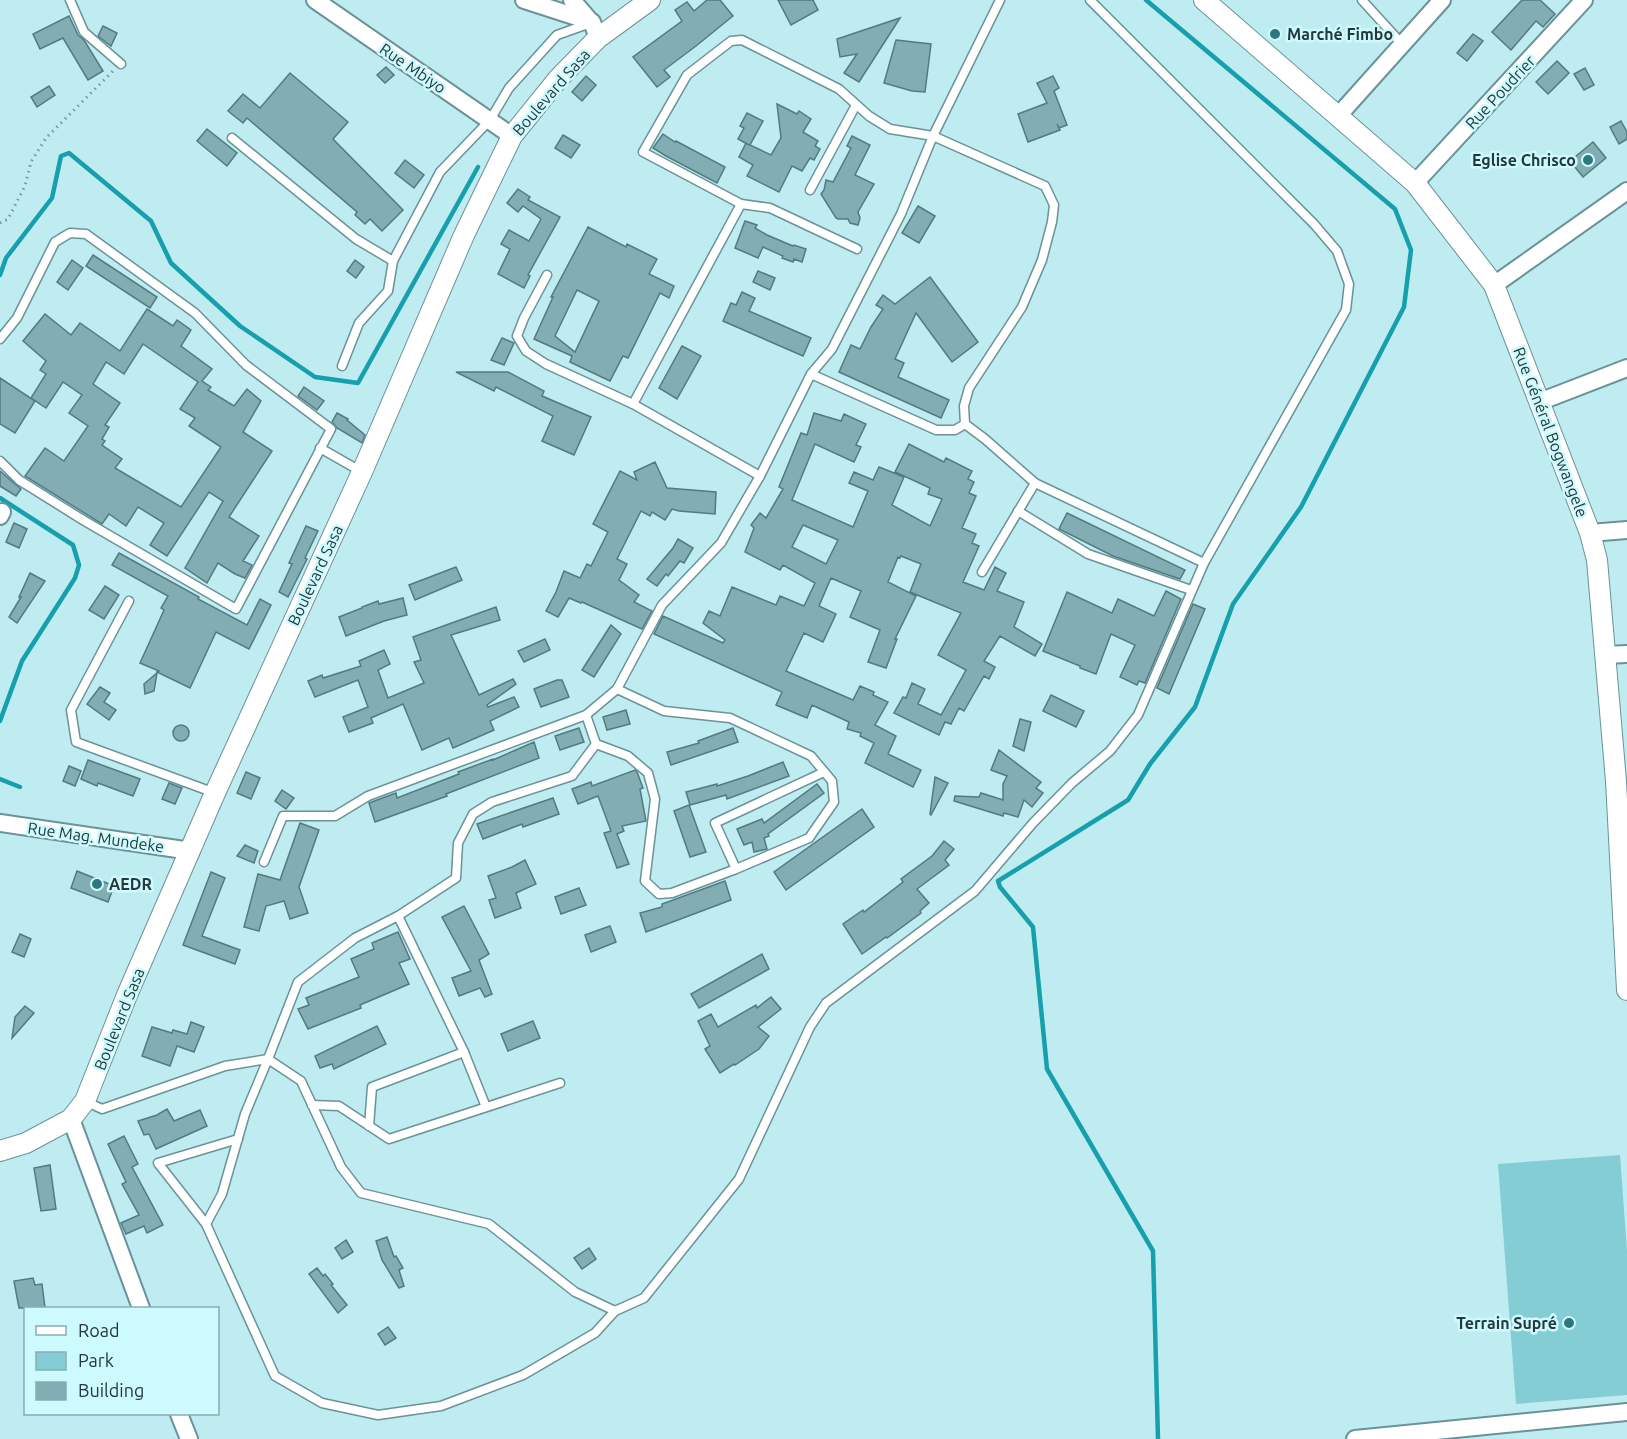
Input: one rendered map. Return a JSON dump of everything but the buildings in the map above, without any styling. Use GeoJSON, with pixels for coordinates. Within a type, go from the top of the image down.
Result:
{"type":"FeatureCollection","features":[{"type":"Feature","properties":{"kind":"street","name":"Rue Mbiyo"},"geometry":{"type":"LineString","coordinates":[[315,0],[512,136]]}},
{"type":"Feature","properties":{"kind":"street"},"geometry":{"type":"LineString","coordinates":[[524,0],[595,30]]}},
{"type":"Feature","properties":{"kind":"street"},"geometry":{"type":"LineString","coordinates":[[572,0],[595,30]]}},
{"type":"Feature","properties":{"kind":"street","name":"Boulevard Sasa"},"geometry":{"type":"LineString","coordinates":[[0,1151],[26,1143],[70,1119],[85,1101],[127,995],[215,793],[362,472],[464,235],[512,136],[595,30],[650,0]]}},
{"type":"Feature","properties":{"kind":"street","name":"Rue Général Bogwangele"},"geometry":{"type":"LineString","coordinates":[[1203,0],[1415,183],[1494,285],[1590,533],[1598,560],[1606,655],[1621,781],[1627,990]]}},
{"type":"Feature","properties":{"kind":"street"},"geometry":{"type":"LineString","coordinates":[[1338,116],[1442,0]]}},
{"type":"Feature","properties":{"kind":"street","name":"Rue Poudrier"},"geometry":{"type":"LineString","coordinates":[[1415,183],[1584,0]]}},
{"type":"Feature","properties":{"kind":"street"},"geometry":{"type":"LineString","coordinates":[[1494,285],[1627,191]]}},
{"type":"Feature","properties":{"kind":"street"},"geometry":{"type":"LineString","coordinates":[[1539,402],[1627,368]]}},
{"type":"Feature","properties":{"kind":"street"},"geometry":{"type":"LineString","coordinates":[[1590,533],[1627,530]]}},
{"type":"Feature","properties":{"kind":"street"},"geometry":{"type":"LineString","coordinates":[[1606,655],[1627,654]]}},
{"type":"Feature","properties":{"kind":"street","name":"Rue Mag. Mundeke"},"geometry":{"type":"LineString","coordinates":[[0,823],[191,851]]}},
{"type":"Feature","properties":{"kind":"street"},"geometry":{"type":"LineString","coordinates":[[70,1119],[141,1307]]}},
{"type":"Feature","properties":{"kind":"street"},"geometry":{"type":"LineString","coordinates":[[1355,1439],[1410,1436],[1627,1412]]}},
{"type":"Feature","properties":{"kind":"street"},"geometry":{"type":"LineString","coordinates":[[180,1415],[189,1439]]}},
{"type":"Feature","properties":{"kind":"lane"},"geometry":{"type":"LineString","coordinates":[[70,0],[84,32],[121,64]]}},
{"type":"Feature","properties":{"kind":"lane"},"geometry":{"type":"LineString","coordinates":[[264,862],[283,816],[335,816],[368,796],[586,715],[616,689],[662,605],[722,543],[760,476],[811,374],[832,349],[901,214],[933,136],[1000,0]]}},
{"type":"Feature","properties":{"kind":"lane"},"geometry":{"type":"LineString","coordinates":[[238,1139],[158,1163],[206,1224],[275,1376],[322,1403],[378,1415],[441,1406],[523,1375],[595,1333],[615,1311],[644,1298],[739,1179],[810,1027],[826,1003],[975,891],[1072,783],[1110,751],[1138,715],[1204,563],[1346,310],[1349,284],[1337,251],[1314,224],[1090,0]]}},
{"type":"Feature","properties":{"kind":"lane"},"geometry":{"type":"LineString","coordinates":[[1362,0],[1402,44]]}},
{"type":"Feature","properties":{"kind":"lane"},"geometry":{"type":"LineString","coordinates":[[342,366],[359,323],[388,291],[393,261],[440,172],[490,120],[509,88],[557,35],[595,30]]}},
{"type":"Feature","properties":{"kind":"lane"},"geometry":{"type":"LineString","coordinates":[[857,249],[770,208],[741,204],[643,152],[687,75],[731,41],[742,40],[839,89],[869,117],[890,129],[933,136],[1045,186],[1054,205],[1042,260],[1022,307],[969,388],[964,406],[965,424],[1035,483],[1204,563]]}},
{"type":"Feature","properties":{"kind":"lane"},"geometry":{"type":"LineString","coordinates":[[810,190],[856,105]]}},
{"type":"Feature","properties":{"kind":"lane"},"geometry":{"type":"LineString","coordinates":[[232,138],[356,239],[393,261]]}},
{"type":"Feature","properties":{"kind":"lane"},"geometry":{"type":"LineString","coordinates":[[633,404],[741,204]]}},
{"type":"Feature","properties":{"kind":"lane"},"geometry":{"type":"LineString","coordinates":[[0,339],[17,318],[54,242],[70,233],[86,234],[195,313],[246,365],[331,429],[236,609],[19,480],[0,461]]}},
{"type":"Feature","properties":{"kind":"lane"},"geometry":{"type":"LineString","coordinates":[[547,275],[517,336],[526,351],[546,364],[633,404],[760,476]]}},
{"type":"Feature","properties":{"kind":"lane"},"geometry":{"type":"LineString","coordinates":[[811,374],[936,430],[955,430],[965,424]]}},
{"type":"Feature","properties":{"kind":"lane"},"geometry":{"type":"LineString","coordinates":[[320,448],[362,472]]}},
{"type":"Feature","properties":{"kind":"lane"},"geometry":{"type":"LineString","coordinates":[[982,572],[1035,483]]}},
{"type":"Feature","properties":{"kind":"lane"},"geometry":{"type":"LineString","coordinates":[[1018,511],[1088,554],[1191,590]]}},
{"type":"Feature","properties":{"kind":"lane"},"geometry":{"type":"LineString","coordinates":[[129,601],[71,710],[76,742],[215,793]]}},
{"type":"Feature","properties":{"kind":"lane"},"geometry":{"type":"LineString","coordinates":[[596,744],[628,756],[648,773],[655,799],[645,881],[658,894],[672,894],[809,838],[834,802],[832,781],[811,756],[730,718],[664,711],[616,689]]}},
{"type":"Feature","properties":{"kind":"lane"},"geometry":{"type":"LineString","coordinates":[[586,715],[596,744]]}},
{"type":"Feature","properties":{"kind":"lane"},"geometry":{"type":"LineString","coordinates":[[206,1224],[222,1194],[245,1114],[298,982],[355,938],[398,916],[456,878],[458,843],[474,814],[492,802],[572,776],[596,744]]}},
{"type":"Feature","properties":{"kind":"lane"},"geometry":{"type":"LineString","coordinates":[[736,869],[715,823],[825,772]]}},
{"type":"Feature","properties":{"kind":"lane"},"geometry":{"type":"LineString","coordinates":[[398,916],[464,1052],[486,1107]]}},
{"type":"Feature","properties":{"kind":"lane"},"geometry":{"type":"LineString","coordinates":[[369,1126],[372,1087],[464,1052]]}},
{"type":"Feature","properties":{"kind":"lane"},"geometry":{"type":"LineString","coordinates":[[85,1101],[102,1109],[225,1066],[268,1059],[302,1081],[341,1167],[361,1193],[489,1224],[574,1292],[615,1311]]}},
{"type":"Feature","properties":{"kind":"lane"},"geometry":{"type":"LineString","coordinates":[[312,1105],[339,1106],[389,1139],[560,1083]]}},
{"type":"Feature","properties":{"kind":"path"},"geometry":{"type":"LineString","coordinates":[[0,223],[8,219],[25,186],[30,162],[46,138],[121,64]]}},
{"type":"Feature","properties":{"kind":"green space","name":"Terrain Supré"},"geometry":{"type":"Polygon","coordinates":[[[1620,1155],[1627,1251],[1627,1395],[1516,1404],[1498,1164],[1620,1155]]]}},
{"type":"Feature","properties":{"kind":"waterway"},"geometry":{"type":"LineString","coordinates":[[1146,0],[1395,209],[1411,250],[1404,307],[1301,507],[1233,604],[1195,707],[1150,764],[1128,800],[998,881],[1000,887],[1033,927],[1047,1069],[1153,1251],[1158,1439]]}},
{"type":"Feature","properties":{"kind":"waterway"},"geometry":{"type":"LineString","coordinates":[[0,275],[6,258],[52,198],[61,156],[69,153],[151,221],[171,263],[240,326],[315,377],[358,383],[478,167]]}},
{"type":"Feature","properties":{"kind":"waterway"},"geometry":{"type":"LineString","coordinates":[[0,498],[73,545],[79,565],[75,578],[22,661],[0,721]]}},
{"type":"Feature","properties":{"kind":"waterway"},"geometry":{"type":"LineString","coordinates":[[0,779],[20,787]]}},
{"type":"Feature","properties":{"kind":"place","name":"Marché Fimbo"},"geometry":{"type":"Point","coordinates":[1275,34]}},
{"type":"Feature","properties":{"kind":"place","name":"Eglise Chrisco"},"geometry":{"type":"Point","coordinates":[1588,160]}},
{"type":"Feature","properties":{"kind":"place","name":"AEDR"},"geometry":{"type":"Point","coordinates":[97,884]}},
{"type":"Feature","properties":{"kind":"place","name":"Terrain Supré"},"geometry":{"type":"Point","coordinates":[1569,1323]}}]}
